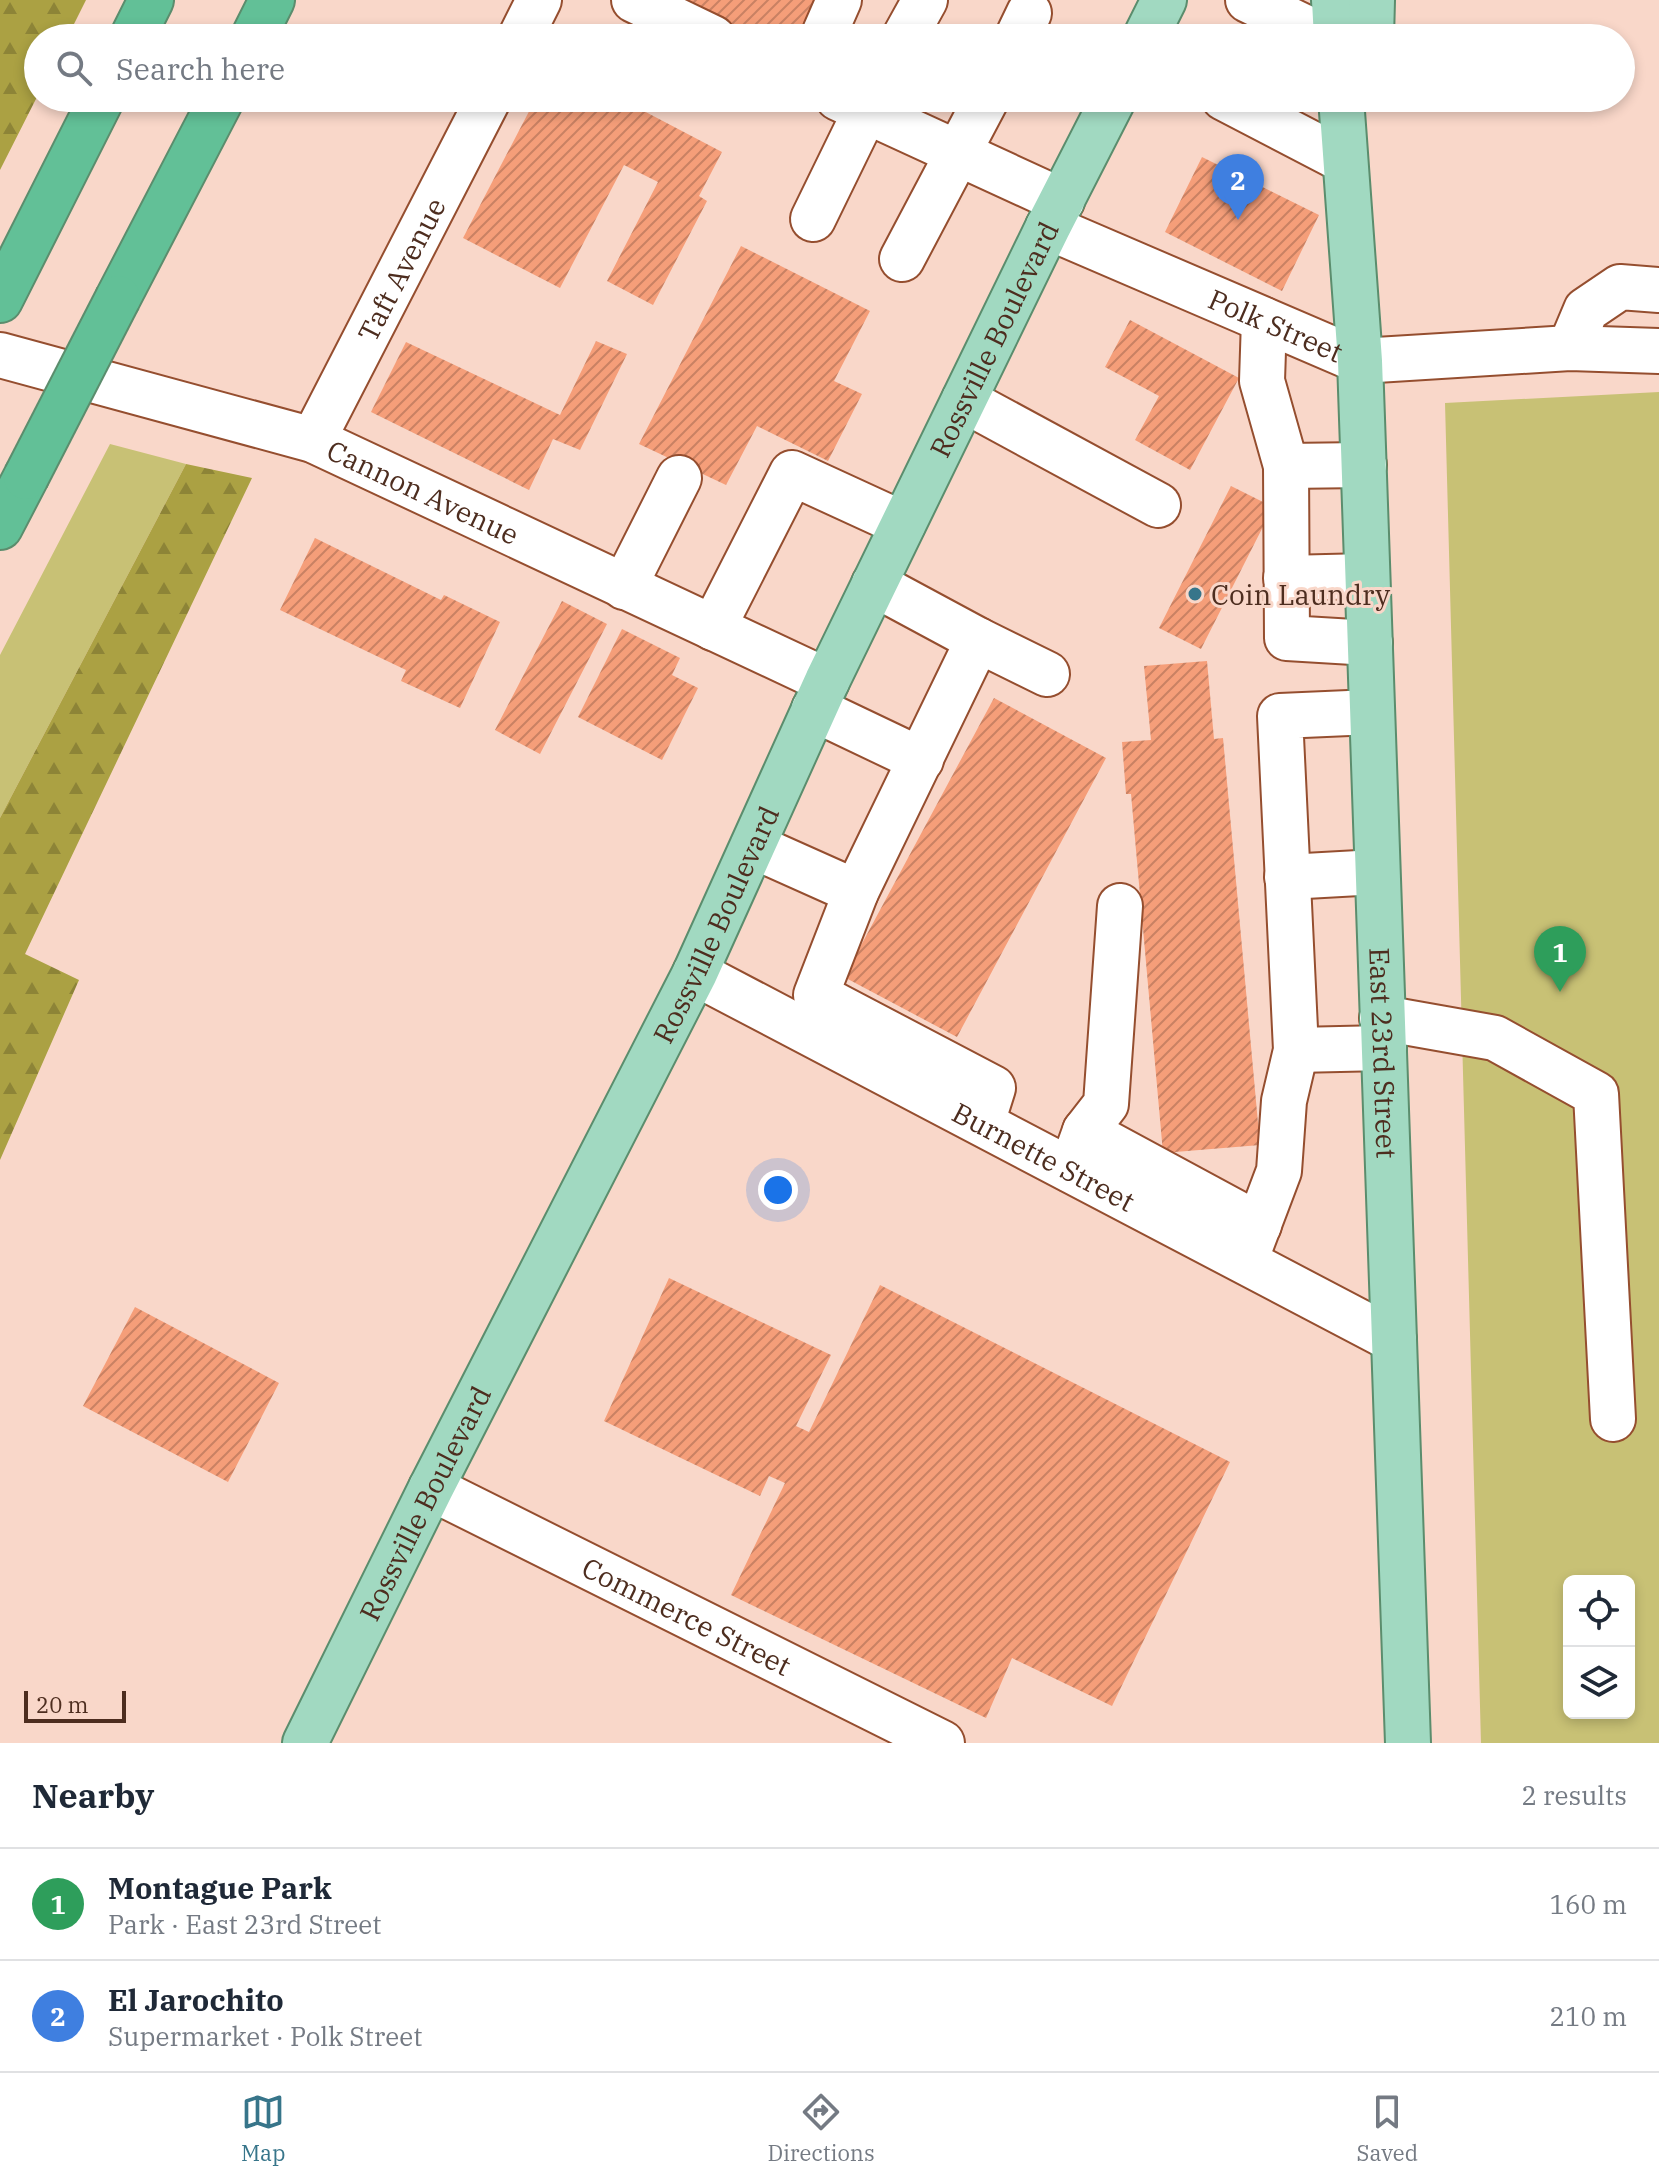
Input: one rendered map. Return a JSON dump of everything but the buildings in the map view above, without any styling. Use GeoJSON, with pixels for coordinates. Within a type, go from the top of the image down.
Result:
{"type":"FeatureCollection","features":[{"type":"Feature","properties":{"kind":"highway"},"geometry":{"type":"LineString","coordinates":[[139,24],[151,0]]}},
{"type":"Feature","properties":{"kind":"highway"},"geometry":{"type":"LineString","coordinates":[[260,24],[272,0]]}},
{"type":"Feature","properties":{"kind":"highway"},"geometry":{"type":"LineString","coordinates":[[0,300],[95,112]]}},
{"type":"Feature","properties":{"kind":"highway"},"geometry":{"type":"LineString","coordinates":[[0,527],[215,112]]}},
{"type":"Feature","properties":{"kind":"main road"},"geometry":{"type":"LineString","coordinates":[[1152,24],[1164,0]]}},
{"type":"Feature","properties":{"kind":"main road"},"geometry":{"type":"LineString","coordinates":[[1334,0],[1335,24]]}},
{"type":"Feature","properties":{"kind":"main road"},"geometry":{"type":"LineString","coordinates":[[1371,24],[1372,0]]}},
{"type":"Feature","properties":{"kind":"main road","name":"Rossville Boulevard"},"geometry":{"type":"LineString","coordinates":[[305,1743],[431,1488],[695,973],[874,584],[1107,112]]}},
{"type":"Feature","properties":{"kind":"main road","name":"East 23rd Street"},"geometry":{"type":"LineString","coordinates":[[1342,112],[1360,361],[1408,1743]]}},
{"type":"Feature","properties":{"kind":"main road","name":"East 23rd Street"},"geometry":{"type":"LineString","coordinates":[[1360,361],[1369,112]]}},
{"type":"Feature","properties":{"kind":"street"},"geometry":{"type":"LineString","coordinates":[[527,24],[539,0]]}},
{"type":"Feature","properties":{"kind":"street"},"geometry":{"type":"LineString","coordinates":[[634,0],[684,24]]}},
{"type":"Feature","properties":{"kind":"street"},"geometry":{"type":"LineString","coordinates":[[912,24],[925,0]]}},
{"type":"Feature","properties":{"kind":"street"},"geometry":{"type":"LineString","coordinates":[[1248,0],[1298,24]]}},
{"type":"Feature","properties":{"kind":"street","name":"Taft Avenue"},"geometry":{"type":"LineString","coordinates":[[313,440],[482,112]]}},
{"type":"Feature","properties":{"kind":"street"},"geometry":{"type":"LineString","coordinates":[[813,219],[854,112]]}},
{"type":"Feature","properties":{"kind":"street","name":"Polk Street"},"geometry":{"type":"LineString","coordinates":[[877,112],[959,155],[1055,214],[1264,320],[1360,361],[1570,348],[1659,351]]}},
{"type":"Feature","properties":{"kind":"street"},"geometry":{"type":"LineString","coordinates":[[902,259],[980,112]]}},
{"type":"Feature","properties":{"kind":"street"},"geometry":{"type":"LineString","coordinates":[[1251,112],[1345,161]]}},
{"type":"Feature","properties":{"kind":"street"},"geometry":{"type":"LineString","coordinates":[[1570,348],[1586,310],[1620,287],[1659,290]]}},
{"type":"Feature","properties":{"kind":"street"},"geometry":{"type":"LineString","coordinates":[[1264,320],[1262,381],[1286,466],[1287,638],[1370,643]]}},
{"type":"Feature","properties":{"kind":"street","name":"Cannon Avenue"},"geometry":{"type":"LineString","coordinates":[[0,355],[313,440],[713,628],[921,760]]}},
{"type":"Feature","properties":{"kind":"street"},"geometry":{"type":"LineString","coordinates":[[964,400],[1158,505]]}},
{"type":"Feature","properties":{"kind":"street"},"geometry":{"type":"LineString","coordinates":[[1286,466],[1364,465]]}},
{"type":"Feature","properties":{"kind":"street"},"geometry":{"type":"LineString","coordinates":[[713,628],[792,473],[903,524]]}},
{"type":"Feature","properties":{"kind":"street"},"geometry":{"type":"LineString","coordinates":[[624,587],[679,478]]}},
{"type":"Feature","properties":{"kind":"street"},"geometry":{"type":"LineString","coordinates":[[1286,578],[1367,576]]}},
{"type":"Feature","properties":{"kind":"street"},"geometry":{"type":"LineString","coordinates":[[874,584],[1047,674]]}},
{"type":"Feature","properties":{"kind":"street"},"geometry":{"type":"LineString","coordinates":[[809,1012],[856,892],[978,640]]}},
{"type":"Feature","properties":{"kind":"street"},"geometry":{"type":"LineString","coordinates":[[1252,1243],[1279,1171],[1284,1101],[1296,1050],[1280,716],[1372,712]]}},
{"type":"Feature","properties":{"kind":"street"},"geometry":{"type":"LineString","coordinates":[[753,846],[856,892]]}},
{"type":"Feature","properties":{"kind":"street"},"geometry":{"type":"LineString","coordinates":[[1287,877],[1377,872]]}},
{"type":"Feature","properties":{"kind":"street"},"geometry":{"type":"LineString","coordinates":[[1078,1150],[1106,1104],[1120,906]]}},
{"type":"Feature","properties":{"kind":"street","name":"Burnette Street"},"geometry":{"type":"LineString","coordinates":[[695,973],[809,1012],[982,1123],[1078,1150],[1252,1243],[1394,1340]]}},
{"type":"Feature","properties":{"kind":"street"},"geometry":{"type":"LineString","coordinates":[[1296,1050],[1383,1033],[1495,1038],[1596,1094],[1613,1419]]}},
{"type":"Feature","properties":{"kind":"street","name":"Commerce Street"},"geometry":{"type":"LineString","coordinates":[[431,1488],[942,1743]]}},
{"type":"Feature","properties":{"kind":"shaded area"},"geometry":{"type":"Polygon","coordinates":[[[1659,392],[1659,1743],[1481,1743],[1445,403],[1659,392]]]}},
{"type":"Feature","properties":{"kind":"shaded area"},"geometry":{"type":"Polygon","coordinates":[[[110,444],[186,464],[0,818],[0,655],[110,444]]]}},
{"type":"Feature","properties":{"kind":"green space"},"geometry":{"type":"Polygon","coordinates":[[[0,0],[86,0],[74,24],[24,24],[24,112],[29,112],[0,170],[0,0]]]}},
{"type":"Feature","properties":{"kind":"green space"},"geometry":{"type":"Polygon","coordinates":[[[186,464],[252,478],[25,954],[79,980],[0,1160],[0,818],[186,464]]]}},
{"type":"Feature","properties":{"kind":"place","name":"El Jarochito"},"geometry":{"type":"Point","coordinates":[1238,220]}},
{"type":"Feature","properties":{"kind":"place","name":"Coin Laundry"},"geometry":{"type":"Point","coordinates":[1195,594]}},
{"type":"Feature","properties":{"kind":"place","name":"Montague Park"},"geometry":{"type":"Point","coordinates":[1560,992]}}]}
